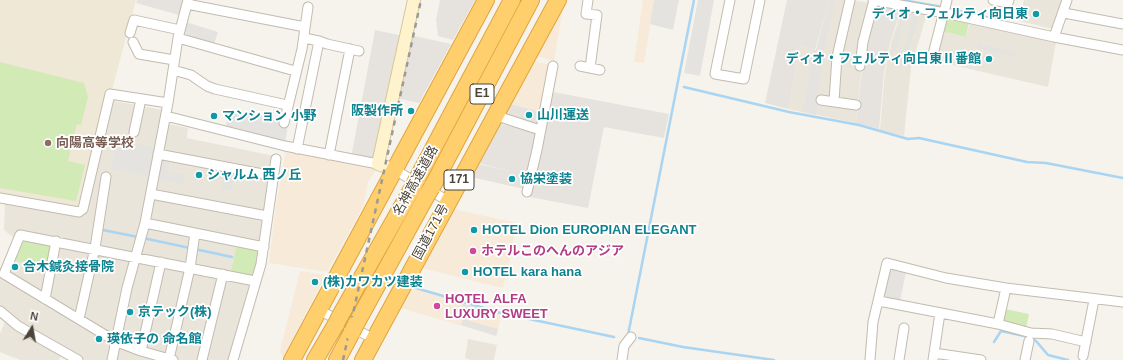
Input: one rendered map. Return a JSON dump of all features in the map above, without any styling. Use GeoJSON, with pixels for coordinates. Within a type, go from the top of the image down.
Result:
{"type":"FeatureCollection","features":[{"type":"Feature","properties":{"kind":"highway"},"geometry":{"type":"LineString","coordinates":[[292,360],[486,0]]}},
{"type":"Feature","properties":{"kind":"highway","name":"名神高速道路"},"geometry":{"type":"LineString","coordinates":[[315,360],[415,183],[512,0]]}},
{"type":"Feature","properties":{"kind":"highway","name":"名神高速道路"},"geometry":{"type":"LineString","coordinates":[[337,360],[531,0]]}},
{"type":"Feature","properties":{"kind":"highway","name":"国道171号"},"geometry":{"type":"LineString","coordinates":[[363,360],[494,115],[558,0]]}},
{"type":"Feature","properties":{"kind":"street"},"geometry":{"type":"LineString","coordinates":[[378,164],[414,0]]}},
{"type":"Feature","properties":{"kind":"street"},"geometry":{"type":"LineString","coordinates":[[580,66],[595,69],[597,15],[586,14],[588,0]]}},
{"type":"Feature","properties":{"kind":"street"},"geometry":{"type":"LineString","coordinates":[[730,0],[715,74],[744,79],[760,0]]}},
{"type":"Feature","properties":{"kind":"street"},"geometry":{"type":"LineString","coordinates":[[834,101],[837,57],[850,0]]}},
{"type":"Feature","properties":{"kind":"street"},"geometry":{"type":"LineString","coordinates":[[858,61],[873,0],[946,7],[1055,35],[1123,50]]}},
{"type":"Feature","properties":{"kind":"street"},"geometry":{"type":"LineString","coordinates":[[993,0],[1008,3],[1009,0]]}},
{"type":"Feature","properties":{"kind":"street"},"geometry":{"type":"LineString","coordinates":[[1055,35],[1064,13],[1067,0]]}},
{"type":"Feature","properties":{"kind":"street"},"geometry":{"type":"LineString","coordinates":[[112,360],[115,341],[145,223],[166,116],[179,34],[188,2],[305,27]]}},
{"type":"Feature","properties":{"kind":"street"},"geometry":{"type":"LineString","coordinates":[[284,122],[304,38],[308,7]]}},
{"type":"Feature","properties":{"kind":"street"},"geometry":{"type":"LineString","coordinates":[[932,58],[946,7]]}},
{"type":"Feature","properties":{"kind":"street"},"geometry":{"type":"LineString","coordinates":[[1064,13],[1123,24]]}},
{"type":"Feature","properties":{"kind":"street"},"geometry":{"type":"LineString","coordinates":[[174,60],[139,54],[131,38],[134,20],[295,71]]}},
{"type":"Feature","properties":{"kind":"street"},"geometry":{"type":"LineString","coordinates":[[304,38],[354,50],[329,155]]}},
{"type":"Feature","properties":{"kind":"street"},"geometry":{"type":"LineString","coordinates":[[297,148],[319,41]]}},
{"type":"Feature","properties":{"kind":"street"},"geometry":{"type":"LineString","coordinates":[[527,192],[553,66]]}},
{"type":"Feature","properties":{"kind":"street"},"geometry":{"type":"LineString","coordinates":[[174,70],[191,75],[207,86],[215,89],[287,105]]}},
{"type":"Feature","properties":{"kind":"street"},"geometry":{"type":"LineString","coordinates":[[0,198],[79,212],[84,209],[110,94],[168,103]]}},
{"type":"Feature","properties":{"kind":"street"},"geometry":{"type":"LineString","coordinates":[[134,132],[141,100]]}},
{"type":"Feature","properties":{"kind":"street"},"geometry":{"type":"LineString","coordinates":[[821,100],[856,105]]}},
{"type":"Feature","properties":{"kind":"street"},"geometry":{"type":"LineString","coordinates":[[494,115],[540,130]]}},
{"type":"Feature","properties":{"kind":"street"},"geometry":{"type":"LineString","coordinates":[[166,116],[297,148],[378,164],[395,170],[448,201]]}},
{"type":"Feature","properties":{"kind":"street"},"geometry":{"type":"LineString","coordinates":[[158,154],[273,176]]}},
{"type":"Feature","properties":{"kind":"street"},"geometry":{"type":"LineString","coordinates":[[233,360],[261,264],[276,159]]}},
{"type":"Feature","properties":{"kind":"street"},"geometry":{"type":"LineString","coordinates":[[79,319],[95,248],[106,177]]}},
{"type":"Feature","properties":{"kind":"street"},"geometry":{"type":"LineString","coordinates":[[151,194],[267,216]]}},
{"type":"Feature","properties":{"kind":"street"},"geometry":{"type":"LineString","coordinates":[[145,223],[264,247]]}},
{"type":"Feature","properties":{"kind":"street"},"geometry":{"type":"LineString","coordinates":[[195,233],[190,268],[171,360],[115,341],[4,274],[20,235],[95,248],[136,257],[190,268],[222,274],[255,281]]}},
{"type":"Feature","properties":{"kind":"street"},"geometry":{"type":"LineString","coordinates":[[45,299],[56,241]]}},
{"type":"Feature","properties":{"kind":"street"},"geometry":{"type":"LineString","coordinates":[[141,351],[161,262]]}},
{"type":"Feature","properties":{"kind":"street"},"geometry":{"type":"LineString","coordinates":[[870,360],[871,335],[880,301],[887,263],[946,278],[1006,288],[1094,300],[1123,302]]}},
{"type":"Feature","properties":{"kind":"street"},"geometry":{"type":"LineString","coordinates":[[202,360],[222,274]]}},
{"type":"Feature","properties":{"kind":"street"},"geometry":{"type":"LineString","coordinates":[[998,324],[1006,288]]}},
{"type":"Feature","properties":{"kind":"street"},"geometry":{"type":"LineString","coordinates":[[1083,356],[1094,300]]}},
{"type":"Feature","properties":{"kind":"street"},"geometry":{"type":"LineString","coordinates":[[880,301],[998,324],[1031,333],[1052,334],[1086,342]]}},
{"type":"Feature","properties":{"kind":"street"},"geometry":{"type":"LineString","coordinates":[[319,310],[374,339]]}},
{"type":"Feature","properties":{"kind":"street"},"geometry":{"type":"LineString","coordinates":[[0,311],[18,326],[78,360]]}},
{"type":"Feature","properties":{"kind":"street"},"geometry":{"type":"LineString","coordinates":[[940,313],[933,356],[981,360]]}},
{"type":"Feature","properties":{"kind":"street"},"geometry":{"type":"LineString","coordinates":[[899,360],[904,328]]}},
{"type":"Feature","properties":{"kind":"street"},"geometry":{"type":"LineString","coordinates":[[622,360],[624,346],[631,337]]}},
{"type":"Feature","properties":{"kind":"street"},"geometry":{"type":"LineString","coordinates":[[1025,360],[1029,342]]}},
{"type":"Feature","properties":{"kind":"shaded area","name":"向陽高等学校"},"geometry":{"type":"Polygon","coordinates":[[[0,0],[136,0],[81,206],[78,208],[0,195],[0,0]]]}},
{"type":"Feature","properties":{"kind":"shaded area"},"geometry":{"type":"Polygon","coordinates":[[[137,0],[183,0],[179,15],[136,3],[137,0]]]}},
{"type":"Feature","properties":{"kind":"shaded area"},"geometry":{"type":"Polygon","coordinates":[[[440,0],[475,0],[453,40],[438,36],[436,20],[440,0]]]}},
{"type":"Feature","properties":{"kind":"shaded area"},"geometry":{"type":"Polygon","coordinates":[[[643,0],[654,0],[644,63],[634,62],[643,0]]]}},
{"type":"Feature","properties":{"kind":"shaded area"},"geometry":{"type":"Polygon","coordinates":[[[654,0],[679,0],[673,30],[650,24],[654,0]]]}},
{"type":"Feature","properties":{"kind":"shaded area"},"geometry":{"type":"Polygon","coordinates":[[[698,0],[714,0],[700,76],[684,73],[698,0]]]}},
{"type":"Feature","properties":{"kind":"shaded area"},"geometry":{"type":"Polygon","coordinates":[[[787,0],[829,0],[815,50],[800,45],[788,109],[765,103],[787,0]]]}},
{"type":"Feature","properties":{"kind":"shaded area"},"geometry":{"type":"Polygon","coordinates":[[[829,0],[853,0],[875,4],[863,56],[856,123],[788,109],[800,45],[816,50],[829,0]]]}},
{"type":"Feature","properties":{"kind":"shaded area","name":"ディオ・フェルティ向日東"},"geometry":{"type":"Polygon","coordinates":[[[1024,0],[1063,0],[1053,29],[1019,21],[1024,0]]]}},
{"type":"Feature","properties":{"kind":"shaded area"},"geometry":{"type":"Polygon","coordinates":[[[829,1],[835,2],[822,57],[816,115],[803,112],[813,52],[816,50],[829,1]]]}},
{"type":"Feature","properties":{"kind":"shaded area"},"geometry":{"type":"Polygon","coordinates":[[[876,5],[901,9],[890,43],[884,72],[879,129],[856,123],[865,46],[876,5]]]}},
{"type":"Feature","properties":{"kind":"shaded area"},"geometry":{"type":"Polygon","coordinates":[[[563,7],[554,61],[533,55],[563,7]]]}},
{"type":"Feature","properties":{"kind":"shaded area"},"geometry":{"type":"Polygon","coordinates":[[[902,8],[927,13],[911,68],[904,136],[880,130],[885,72],[891,43],[902,8]]]}},
{"type":"Feature","properties":{"kind":"shaded area"},"geometry":{"type":"Polygon","coordinates":[[[903,11],[907,12],[894,55],[890,54],[903,11]]]}},
{"type":"Feature","properties":{"kind":"shaded area"},"geometry":{"type":"Polygon","coordinates":[[[914,13],[919,14],[905,66],[899,66],[914,13]]]}},
{"type":"Feature","properties":{"kind":"shaded area"},"geometry":{"type":"Polygon","coordinates":[[[186,22],[218,32],[214,44],[187,36],[185,32],[186,22]]]}},
{"type":"Feature","properties":{"kind":"shaded area"},"geometry":{"type":"Polygon","coordinates":[[[970,22],[1056,42],[1048,87],[935,61],[943,32],[966,37],[970,22]]]}},
{"type":"Feature","properties":{"kind":"shaded area"},"geometry":{"type":"Polygon","coordinates":[[[375,30],[403,36],[375,163],[351,158],[375,30]]]}},
{"type":"Feature","properties":{"kind":"shaded area"},"geometry":{"type":"Polygon","coordinates":[[[410,35],[451,44],[419,103],[396,98],[410,35]]]}},
{"type":"Feature","properties":{"kind":"shaded area"},"geometry":{"type":"Polygon","coordinates":[[[978,43],[1016,52],[1015,57],[977,48],[978,43]]]}},
{"type":"Feature","properties":{"kind":"shaded area"},"geometry":{"type":"Polygon","coordinates":[[[532,61],[552,65],[542,112],[509,103],[532,61]]]}},
{"type":"Feature","properties":{"kind":"shaded area","name":"山川運送"},"geometry":{"type":"Polygon","coordinates":[[[553,92],[669,114],[664,138],[604,127],[588,208],[530,197],[553,92]]]}},
{"type":"Feature","properties":{"kind":"shaded area"},"geometry":{"type":"Polygon","coordinates":[[[114,101],[163,110],[168,124],[188,128],[187,138],[279,157],[259,264],[231,360],[85,360],[24,327],[0,308],[0,277],[15,239],[4,230],[5,201],[84,216],[114,101]]]}},
{"type":"Feature","properties":{"kind":"shaded area"},"geometry":{"type":"Polygon","coordinates":[[[511,104],[542,112],[538,125],[507,116],[506,113],[511,104]]]}},
{"type":"Feature","properties":{"kind":"shaded area"},"geometry":{"type":"Polygon","coordinates":[[[246,111],[288,124],[285,144],[238,133],[239,128],[236,130],[225,129],[229,112],[244,116],[246,111]]]}},
{"type":"Feature","properties":{"kind":"shaded area"},"geometry":{"type":"Polygon","coordinates":[[[500,124],[536,132],[524,189],[471,177],[478,164],[514,172],[478,163],[500,124]]]}},
{"type":"Feature","properties":{"kind":"shaded area"},"geometry":{"type":"Polygon","coordinates":[[[117,140],[156,148],[150,177],[111,169],[117,140]]]}},
{"type":"Feature","properties":{"kind":"shaded area"},"geometry":{"type":"Polygon","coordinates":[[[286,150],[377,168],[368,182],[363,207],[327,272],[269,263],[276,205],[286,150]]]}},
{"type":"Feature","properties":{"kind":"shaded area"},"geometry":{"type":"Polygon","coordinates":[[[165,159],[170,160],[168,172],[185,175],[183,184],[157,179],[161,162],[165,159]]]}},
{"type":"Feature","properties":{"kind":"shaded area"},"geometry":{"type":"Polygon","coordinates":[[[221,169],[236,171],[232,191],[222,190],[224,179],[219,178],[221,169]]]}},
{"type":"Feature","properties":{"kind":"shaded area"},"geometry":{"type":"Polygon","coordinates":[[[453,209],[517,223],[512,245],[442,229],[453,209]]]}},
{"type":"Feature","properties":{"kind":"shaded area"},"geometry":{"type":"Polygon","coordinates":[[[442,229],[513,246],[503,288],[421,268],[442,229]]]}},
{"type":"Feature","properties":{"kind":"shaded area"},"geometry":{"type":"Polygon","coordinates":[[[893,268],[906,272],[900,301],[887,298],[884,294],[889,271],[893,268]]]}},
{"type":"Feature","properties":{"kind":"shaded area"},"geometry":{"type":"Polygon","coordinates":[[[300,271],[326,275],[283,357],[280,351],[300,271]]]}},
{"type":"Feature","properties":{"kind":"shaded area"},"geometry":{"type":"Polygon","coordinates":[[[407,289],[419,290],[501,314],[497,336],[397,307],[407,289]]]}},
{"type":"Feature","properties":{"kind":"shaded area"},"geometry":{"type":"Polygon","coordinates":[[[463,303],[494,313],[492,319],[461,310],[463,303]]]}},
{"type":"Feature","properties":{"kind":"shaded area"},"geometry":{"type":"Polygon","coordinates":[[[6,319],[62,353],[59,360],[20,360],[0,352],[0,334],[6,319]]]}},
{"type":"Feature","properties":{"kind":"shaded area"},"geometry":{"type":"Polygon","coordinates":[[[463,319],[498,329],[496,336],[461,325],[463,319]]]}},
{"type":"Feature","properties":{"kind":"shaded area"},"geometry":{"type":"Polygon","coordinates":[[[468,339],[497,345],[494,360],[470,360],[465,358],[468,339]]]}},
{"type":"Feature","properties":{"kind":"green space"},"geometry":{"type":"Polygon","coordinates":[[[951,17],[969,22],[966,37],[944,32],[947,20],[951,17]]]}},
{"type":"Feature","properties":{"kind":"green space"},"geometry":{"type":"Polygon","coordinates":[[[0,62],[84,83],[88,97],[81,125],[77,124],[68,161],[85,165],[76,201],[0,188],[0,62]]]}},
{"type":"Feature","properties":{"kind":"green space"},"geometry":{"type":"Polygon","coordinates":[[[27,240],[48,244],[52,248],[48,268],[13,260],[20,243],[27,240]]]}},
{"type":"Feature","properties":{"kind":"green space"},"geometry":{"type":"Polygon","coordinates":[[[237,244],[261,249],[256,274],[251,276],[231,272],[237,244]]]}},
{"type":"Feature","properties":{"kind":"green space"},"geometry":{"type":"Polygon","coordinates":[[[1005,309],[1029,314],[1026,328],[1006,323],[1003,318],[1005,309]]]}},
{"type":"Feature","properties":{"kind":"waterway"},"geometry":{"type":"LineString","coordinates":[[628,335],[694,0]]}},
{"type":"Feature","properties":{"kind":"waterway"},"geometry":{"type":"LineString","coordinates":[[902,0],[943,7]]}},
{"type":"Feature","properties":{"kind":"waterway"},"geometry":{"type":"LineString","coordinates":[[948,8],[1005,22]]}},
{"type":"Feature","properties":{"kind":"waterway"},"geometry":{"type":"LineString","coordinates":[[684,87],[789,112],[859,125],[908,139],[919,138],[1027,162],[1046,163],[1123,178]]}},
{"type":"Feature","properties":{"kind":"waterway"},"geometry":{"type":"LineString","coordinates":[[103,230],[138,237]]}},
{"type":"Feature","properties":{"kind":"waterway"},"geometry":{"type":"LineString","coordinates":[[143,238],[232,257]]}},
{"type":"Feature","properties":{"kind":"waterway"},"geometry":{"type":"LineString","coordinates":[[409,286],[501,313],[614,337]]}},
{"type":"Feature","properties":{"kind":"waterway"},"geometry":{"type":"LineString","coordinates":[[994,342],[1001,331],[1029,337],[1036,341],[1048,355],[1068,360]]}},
{"type":"Feature","properties":{"kind":"waterway"},"geometry":{"type":"LineString","coordinates":[[639,338],[683,347],[774,360]]}},
{"type":"Feature","properties":{"kind":"railway"},"geometry":{"type":"LineString","coordinates":[[343,360],[421,0]]}},
{"type":"Feature","properties":{"kind":"place","name":"ディオ・フェルティ向日東"},"geometry":{"type":"Point","coordinates":[1036,14]}},
{"type":"Feature","properties":{"kind":"place","name":"ディオ・フェルティ向日東Ⅱ番館"},"geometry":{"type":"Point","coordinates":[989,59]}},
{"type":"Feature","properties":{"kind":"place","name":"阪製作所"},"geometry":{"type":"Point","coordinates":[411,111]}},
{"type":"Feature","properties":{"kind":"place","name":"山川運送"},"geometry":{"type":"Point","coordinates":[529,115]}},
{"type":"Feature","properties":{"kind":"place","name":"マンション 小野"},"geometry":{"type":"Point","coordinates":[214,116]}},
{"type":"Feature","properties":{"kind":"place","name":"向陽高等学校"},"geometry":{"type":"Point","coordinates":[48,143]}},
{"type":"Feature","properties":{"kind":"place","name":"シャルム 西ノ丘"},"geometry":{"type":"Point","coordinates":[199,175]}},
{"type":"Feature","properties":{"kind":"place","name":"協栄塗装"},"geometry":{"type":"Point","coordinates":[512,179]}},
{"type":"Feature","properties":{"kind":"place","name":"HOTEL Dion EUROPIAN ELEGANT"},"geometry":{"type":"Point","coordinates":[474,230]}},
{"type":"Feature","properties":{"kind":"place","name":"ホテルこのへんのアジア"},"geometry":{"type":"Point","coordinates":[473,251]}},
{"type":"Feature","properties":{"kind":"place","name":"合木鍼灸接骨院"},"geometry":{"type":"Point","coordinates":[15,267]}},
{"type":"Feature","properties":{"kind":"place","name":"HOTEL kara hana"},"geometry":{"type":"Point","coordinates":[465,272]}},
{"type":"Feature","properties":{"kind":"place","name":"(株)カワカツ建装"},"geometry":{"type":"Point","coordinates":[315,282]}},
{"type":"Feature","properties":{"kind":"place","name":"HOTEL ALFA LUXURY SWEET"},"geometry":{"type":"Point","coordinates":[437,306]}},
{"type":"Feature","properties":{"kind":"place","name":"京テック(株)"},"geometry":{"type":"Point","coordinates":[130,312]}},
{"type":"Feature","properties":{"kind":"place","name":"瑛依子の 命名館"},"geometry":{"type":"Point","coordinates":[99,339]}}]}
